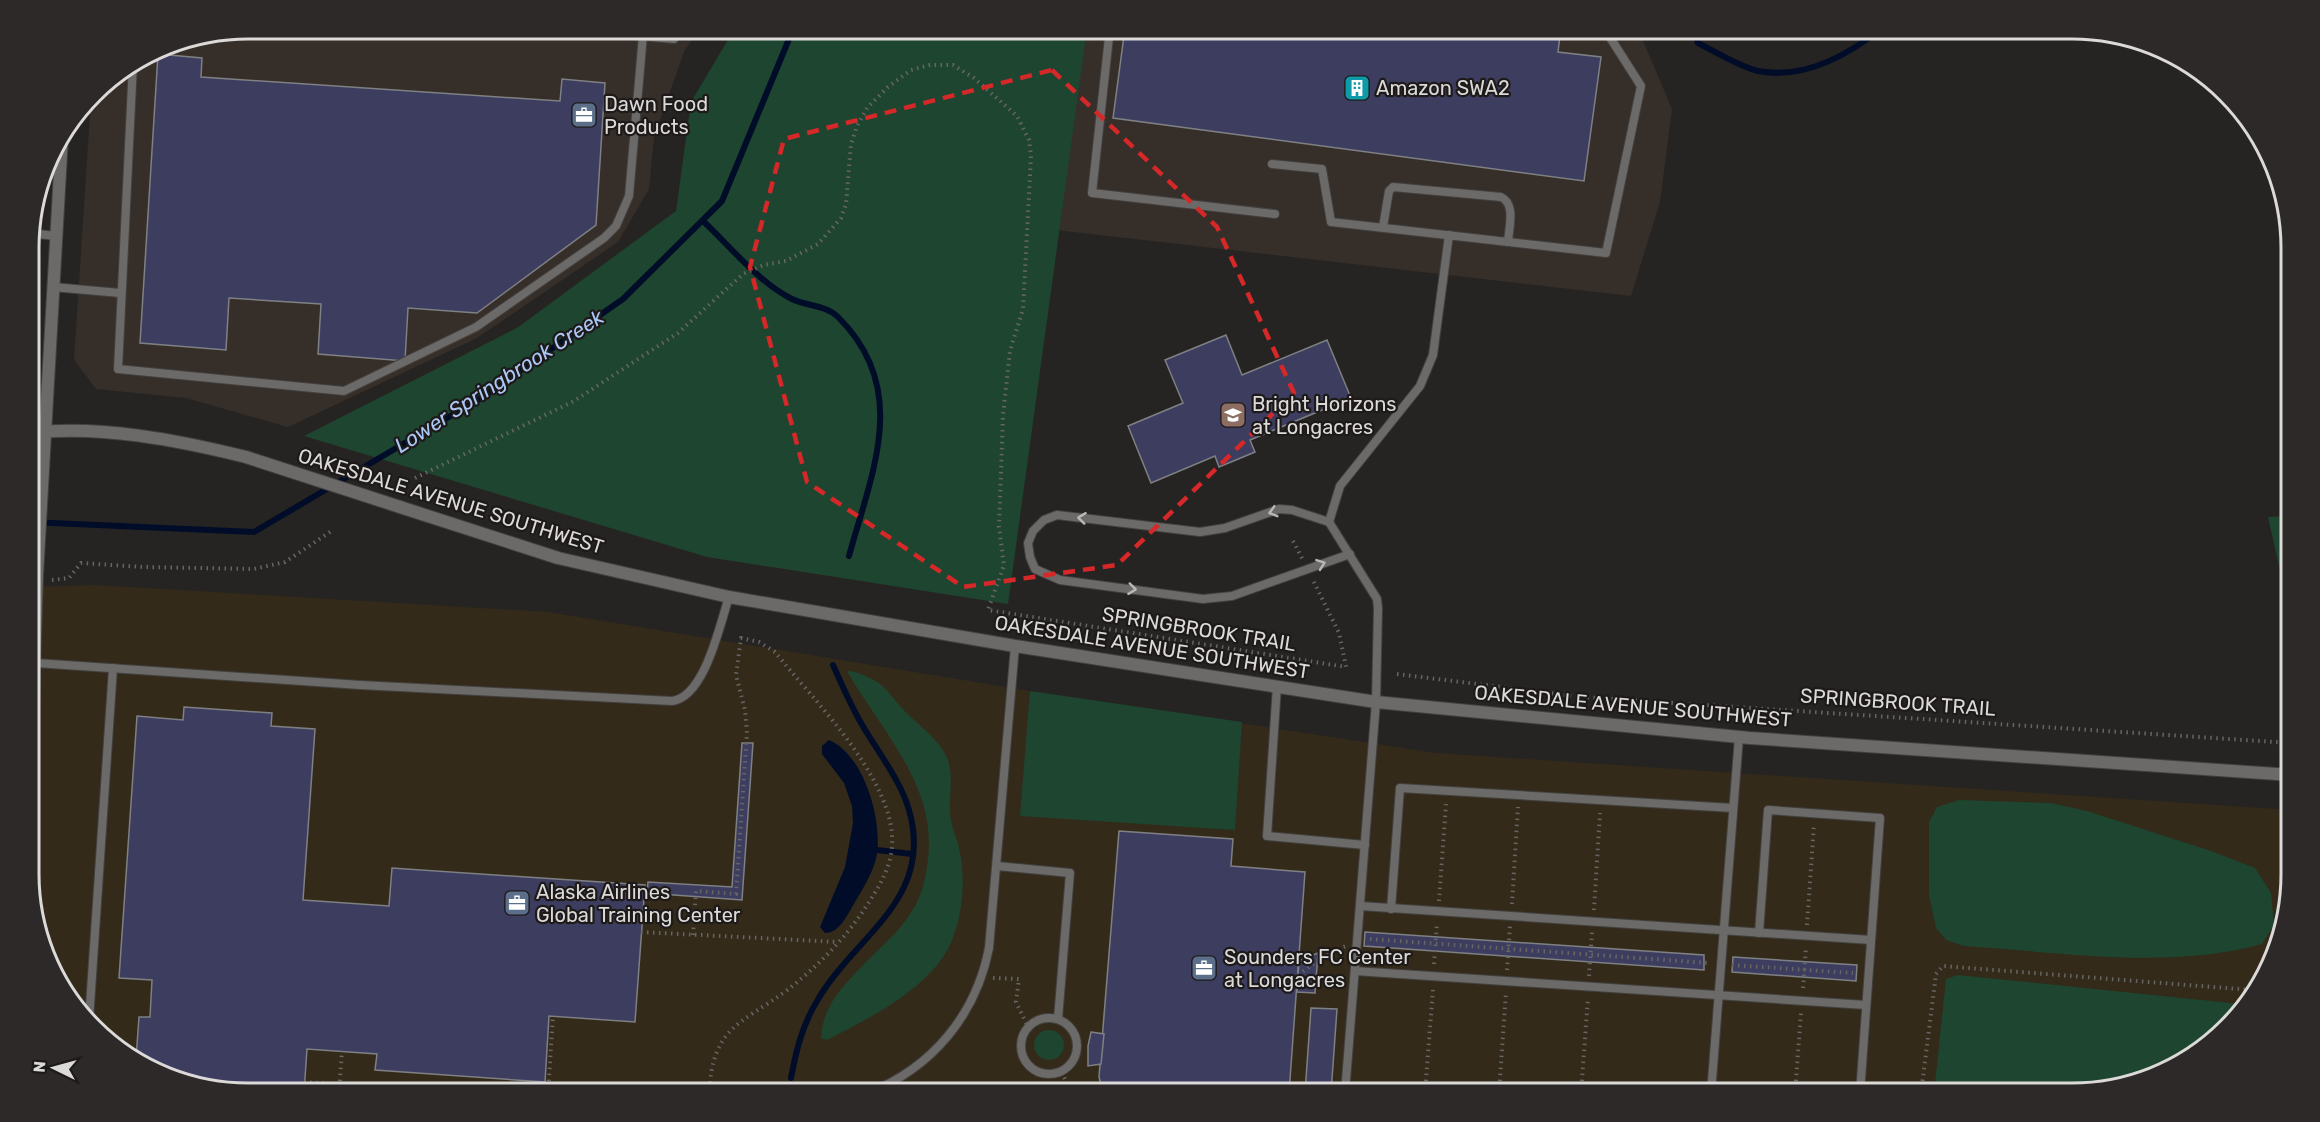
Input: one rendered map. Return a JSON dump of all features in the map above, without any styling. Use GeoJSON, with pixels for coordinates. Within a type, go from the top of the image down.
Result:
{"type":"FeatureCollection","features":[{"type":"Feature","properties":{"kind":"street"},"geometry":{"type":"LineString","coordinates":[[39,535],[61,155]]}},
{"type":"Feature","properties":{"kind":"street","name":"OAKESDALE AVENUE SOUTHWEST"},"geometry":{"type":"LineString","coordinates":[[39,432],[180,440],[246,457],[558,558],[729,597],[1015,646],[1376,702],[1739,737],[2281,774]]}},
{"type":"Feature","properties":{"kind":"lane"},"geometry":{"type":"LineString","coordinates":[[132,74],[118,369],[344,391],[476,327],[604,238],[616,226],[629,196],[643,39]]}},
{"type":"Feature","properties":{"kind":"lane"},"geometry":{"type":"LineString","coordinates":[[1109,39],[1092,193],[1275,214]]}},
{"type":"Feature","properties":{"kind":"lane"},"geometry":{"type":"LineString","coordinates":[[1272,165],[1322,169],[1331,222],[1606,253],[1641,86],[1611,39]]}},
{"type":"Feature","properties":{"kind":"lane"},"geometry":{"type":"LineString","coordinates":[[1383,227],[1389,191],[1393,187],[1501,197],[1511,206],[1508,242]]}},
{"type":"Feature","properties":{"kind":"lane"},"geometry":{"type":"LineString","coordinates":[[39,234],[56,236]]}},
{"type":"Feature","properties":{"kind":"lane"},"geometry":{"type":"LineString","coordinates":[[1329,522],[1340,486],[1420,386],[1433,354],[1449,235]]}},
{"type":"Feature","properties":{"kind":"lane"},"geometry":{"type":"LineString","coordinates":[[53,287],[120,293]]}},
{"type":"Feature","properties":{"kind":"lane"},"geometry":{"type":"LineString","coordinates":[[1347,1083],[1376,702],[1377,599],[1350,554],[1329,522],[1292,510],[1279,509],[1225,528],[1200,532],[1057,515],[1044,520],[1033,531],[1028,543],[1030,557],[1035,568],[1060,580],[1203,599],[1232,596],[1350,554]]}},
{"type":"Feature","properties":{"kind":"lane"},"geometry":{"type":"LineString","coordinates":[[39,663],[360,685],[672,701],[686,696],[700,677],[729,597]]}},
{"type":"Feature","properties":{"kind":"lane"},"geometry":{"type":"LineString","coordinates":[[892,1083],[920,1064],[940,1045],[966,1011],[987,961],[1015,646]]}},
{"type":"Feature","properties":{"kind":"lane"},"geometry":{"type":"LineString","coordinates":[[90,1010],[113,668]]}},
{"type":"Feature","properties":{"kind":"lane"},"geometry":{"type":"LineString","coordinates":[[1277,686],[1267,836],[1365,845]]}},
{"type":"Feature","properties":{"kind":"lane"},"geometry":{"type":"LineString","coordinates":[[1712,1083],[1739,737]]}},
{"type":"Feature","properties":{"kind":"lane"},"geometry":{"type":"LineString","coordinates":[[1391,909],[1400,788],[1733,808]]}},
{"type":"Feature","properties":{"kind":"lane"},"geometry":{"type":"LineString","coordinates":[[1759,933],[1768,810],[1880,818],[1861,1083]]}},
{"type":"Feature","properties":{"kind":"lane"},"geometry":{"type":"LineString","coordinates":[[997,866],[1070,873],[1058,1019]]}},
{"type":"Feature","properties":{"kind":"lane"},"geometry":{"type":"LineString","coordinates":[[1360,906],[1871,940]]}},
{"type":"Feature","properties":{"kind":"lane"},"geometry":{"type":"LineString","coordinates":[[1355,971],[1866,1005]]}},
{"type":"Feature","properties":{"kind":"lane"},"geometry":{"type":"LineString","coordinates":[[1047,1018],[1058,1019],[1068,1025],[1075,1034],[1078,1044],[1076,1055],[1062,1072],[1040,1073],[1030,1067],[1021,1048],[1022,1037],[1028,1027],[1037,1021],[1047,1018]]}},
{"type":"Feature","properties":{"kind":"path","name":"SPRINGBROOK TRAIL"},"geometry":{"type":"LineString","coordinates":[[415,478],[574,401],[678,333],[743,274],[764,265],[786,261],[818,244],[841,218],[846,204],[851,144],[857,126],[867,108],[888,87],[911,70],[930,65],[953,65],[974,78],[1017,116],[1029,140],[1031,156],[1023,309],[1011,351],[1003,415],[999,527],[1004,565],[988,610],[1346,667],[1339,633],[1308,569]]}},
{"type":"Feature","properties":{"kind":"path"},"geometry":{"type":"LineString","coordinates":[[52,580],[69,578],[81,563],[143,567],[254,568],[285,562],[333,530]]}},
{"type":"Feature","properties":{"kind":"path"},"geometry":{"type":"LineString","coordinates":[[1293,541],[1308,569]]}},
{"type":"Feature","properties":{"kind":"path"},"geometry":{"type":"LineString","coordinates":[[693,934],[696,891],[736,894],[747,733],[745,710],[736,675],[741,638],[759,642],[775,652],[855,751],[885,801],[892,844],[882,882],[861,916],[839,942],[797,981],[736,1023],[728,1033],[713,1062],[710,1083]]}},
{"type":"Feature","properties":{"kind":"path","name":"SPRINGBROOK TRAIL"},"geometry":{"type":"LineString","coordinates":[[1397,674],[1582,697],[2281,742]]}},
{"type":"Feature","properties":{"kind":"path"},"geometry":{"type":"LineString","coordinates":[[1426,1083],[1447,790]]}},
{"type":"Feature","properties":{"kind":"path"},"geometry":{"type":"LineString","coordinates":[[1500,1083],[1519,795]]}},
{"type":"Feature","properties":{"kind":"path"},"geometry":{"type":"LineString","coordinates":[[1582,1083],[1601,800]]}},
{"type":"Feature","properties":{"kind":"path"},"geometry":{"type":"LineString","coordinates":[[1796,1083],[1815,813]]}},
{"type":"Feature","properties":{"kind":"path"},"geometry":{"type":"LineString","coordinates":[[642,932],[839,942]]}},
{"type":"Feature","properties":{"kind":"path"},"geometry":{"type":"LineString","coordinates":[[1298,975],[1328,953],[1363,939],[1853,973]]}},
{"type":"Feature","properties":{"kind":"path"},"geometry":{"type":"LineString","coordinates":[[1922,1083],[1936,974],[1943,966],[2246,990]]}},
{"type":"Feature","properties":{"kind":"path"},"geometry":{"type":"LineString","coordinates":[[992,977],[1019,979],[1016,1002],[1028,1027]]}},
{"type":"Feature","properties":{"kind":"path"},"geometry":{"type":"LineString","coordinates":[[549,1083],[552,1016]]}},
{"type":"Feature","properties":{"kind":"path"},"geometry":{"type":"LineString","coordinates":[[340,1083],[342,1052]]}},
{"type":"Feature","properties":{"kind":"path"},"geometry":{"type":"LineString","coordinates":[[1062,1072],[1067,1083]]}},
{"type":"Feature","properties":{"kind":"path"},"geometry":{"type":"LineString","coordinates":[[304,1082],[322,1083]]}},
{"type":"Feature","properties":{"kind":"highlighted area"},"geometry":{"type":"Polygon","coordinates":[[[1052,70],[1217,227],[1294,393],[1117,565],[963,587],[807,482],[750,267],[784,139],[1052,70]]]}},
{"type":"Feature","properties":{"kind":"shaded area"},"geometry":{"type":"Polygon","coordinates":[[[248,39],[692,39],[684,52],[654,137],[649,189],[618,242],[477,338],[288,427],[186,398],[96,389],[74,360],[90,111],[110,91],[143,67],[181,50],[207,43],[248,39]]]}},
{"type":"Feature","properties":{"kind":"shaded area"},"geometry":{"type":"Polygon","coordinates":[[[1068,39],[1642,39],[1672,109],[1660,202],[1631,296],[1047,229],[1068,39]]]}},
{"type":"Feature","properties":{"kind":"shaded area"},"geometry":{"type":"Polygon","coordinates":[[[95,585],[548,612],[1030,691],[1436,753],[2281,809],[2279,901],[2274,928],[2259,967],[2246,990],[2210,1031],[2188,1048],[2139,1072],[2086,1083],[248,1083],[221,1081],[181,1072],[143,1055],[121,1040],[100,1022],[82,1001],[67,979],[55,954],[46,928],[39,874],[39,587],[95,585]]]}},
{"type":"Feature","properties":{"kind":"green space"},"geometry":{"type":"Polygon","coordinates":[[[728,39],[1086,39],[1008,604],[707,557],[304,436],[517,328],[676,211],[691,102],[728,39]]]}},
{"type":"Feature","properties":{"kind":"green space"},"geometry":{"type":"Polygon","coordinates":[[[2281,516],[2281,575],[2268,517],[2281,516]]]}},
{"type":"Feature","properties":{"kind":"green space"},"geometry":{"type":"Polygon","coordinates":[[[847,671],[864,675],[883,687],[935,740],[946,755],[951,776],[951,818],[962,864],[963,888],[960,913],[949,947],[926,977],[912,990],[878,1013],[827,1040],[821,1038],[830,1005],[850,979],[891,938],[907,918],[921,893],[928,859],[928,832],[924,807],[915,783],[904,760],[847,671]]]}},
{"type":"Feature","properties":{"kind":"green space"},"geometry":{"type":"Polygon","coordinates":[[[1030,691],[1242,722],[1235,830],[1020,816],[1030,691]]]}},
{"type":"Feature","properties":{"kind":"green space"},"geometry":{"type":"Polygon","coordinates":[[[1959,800],[2051,803],[2087,811],[2211,851],[2255,868],[2271,893],[2274,925],[2262,944],[2227,952],[2152,958],[2076,955],[1964,946],[1946,940],[1936,928],[1929,895],[1929,822],[1937,807],[1959,800]]]}},
{"type":"Feature","properties":{"kind":"green space"},"geometry":{"type":"Polygon","coordinates":[[[1958,975],[2236,1004],[2210,1031],[2188,1048],[2139,1072],[2113,1079],[2086,1083],[1935,1083],[1946,979],[1958,975]]]}},
{"type":"Feature","properties":{"kind":"green space"},"geometry":{"type":"Polygon","coordinates":[[[1049,1030],[1060,1034],[1064,1045],[1060,1056],[1049,1060],[1038,1056],[1034,1045],[1038,1034],[1049,1030]]]}},
{"type":"Feature","properties":{"kind":"water"},"geometry":{"type":"Polygon","coordinates":[[[829,740],[842,748],[862,775],[874,810],[878,844],[871,872],[849,913],[834,931],[825,933],[820,927],[845,867],[853,823],[852,806],[844,783],[822,754],[822,746],[829,740]]]}},
{"type":"Feature","properties":{"kind":"building","name":"Amazon SWA2"},"geometry":{"type":"Polygon","coordinates":[[[1124,39],[1560,39],[1558,52],[1601,57],[1584,181],[1113,118],[1124,39]]]}},
{"type":"Feature","properties":{"kind":"building"},"geometry":{"type":"Polygon","coordinates":[[[169,55],[202,58],[201,77],[560,101],[562,79],[605,83],[596,225],[477,313],[408,308],[405,361],[318,354],[321,304],[229,298],[226,350],[140,343],[158,60],[169,55]]]}},
{"type":"Feature","properties":{"kind":"building","name":"Bright Horizons at Longacres"},"geometry":{"type":"Polygon","coordinates":[[[1226,335],[1242,375],[1327,340],[1351,398],[1250,440],[1255,452],[1219,467],[1215,456],[1151,483],[1128,426],[1183,403],[1165,360],[1226,335]]]}},
{"type":"Feature","properties":{"kind":"building","name":"Alaska Airlines Global Training Center"},"geometry":{"type":"Polygon","coordinates":[[[184,707],[272,713],[271,726],[315,729],[303,900],[389,906],[392,868],[645,885],[635,1022],[549,1016],[545,1082],[375,1070],[377,1054],[307,1049],[305,1083],[248,1083],[207,1079],[181,1072],[143,1055],[137,1051],[139,1017],[150,1017],[152,980],[119,978],[137,716],[183,720],[184,707]]]}},
{"type":"Feature","properties":{"kind":"building"},"geometry":{"type":"Polygon","coordinates":[[[742,743],[753,743],[742,900],[647,893],[648,882],[732,887],[742,743]]]}},
{"type":"Feature","properties":{"kind":"building","name":"Sounders FC Center at Longacres"},"geometry":{"type":"Polygon","coordinates":[[[1119,831],[1233,839],[1231,866],[1305,872],[1290,1083],[1100,1083],[1099,1077],[1119,831]]]}},
{"type":"Feature","properties":{"kind":"building"},"geometry":{"type":"Polygon","coordinates":[[[1365,932],[1704,955],[1704,970],[1364,946],[1365,932]]]}},
{"type":"Feature","properties":{"kind":"building"},"geometry":{"type":"Polygon","coordinates":[[[1318,953],[1315,993],[1297,992],[1299,961],[1318,953]]]}},
{"type":"Feature","properties":{"kind":"building"},"geometry":{"type":"Polygon","coordinates":[[[1733,957],[1857,965],[1856,981],[1732,972],[1733,957]]]}},
{"type":"Feature","properties":{"kind":"building"},"geometry":{"type":"Polygon","coordinates":[[[1311,1008],[1337,1009],[1332,1083],[1306,1083],[1311,1008]]]}},
{"type":"Feature","properties":{"kind":"building"},"geometry":{"type":"Polygon","coordinates":[[[1091,1032],[1104,1034],[1101,1064],[1088,1066],[1088,1046],[1091,1032]]]}},
{"type":"Feature","properties":{"kind":"waterway","name":"Lower Springbrook Creek"},"geometry":{"type":"LineString","coordinates":[[39,522],[254,532],[481,398],[623,299],[722,201],[789,39]]}},
{"type":"Feature","properties":{"kind":"waterway","name":"Lower Springbrook Creek"},"geometry":{"type":"LineString","coordinates":[[1697,39],[1698,43],[1743,66],[1775,73],[1808,69],[1840,56],[1868,39]]}},
{"type":"Feature","properties":{"kind":"waterway"},"geometry":{"type":"LineString","coordinates":[[703,221],[756,273],[780,292],[792,299],[828,310],[838,317],[860,344],[874,373],[880,402],[875,462],[849,556]]}},
{"type":"Feature","properties":{"kind":"waterway"},"geometry":{"type":"LineString","coordinates":[[791,1078],[800,1039],[812,1010],[833,978],[887,915],[901,893],[911,869],[914,841],[909,810],[900,787],[857,716],[833,665]]}},
{"type":"Feature","properties":{"kind":"waterway"},"geometry":{"type":"LineString","coordinates":[[877,850],[912,854]]}},
{"type":"Feature","properties":{"kind":"place","name":"Amazon SWA2"},"geometry":{"type":"Point","coordinates":[1357,88]}},
{"type":"Feature","properties":{"kind":"place","name":"Dawn Food Products"},"geometry":{"type":"Point","coordinates":[584,115]}},
{"type":"Feature","properties":{"kind":"place","name":"Bright Horizons at Longacres"},"geometry":{"type":"Point","coordinates":[1233,415]}},
{"type":"Feature","properties":{"kind":"place","name":"Alaska Airlines Global Training Center"},"geometry":{"type":"Point","coordinates":[517,903]}},
{"type":"Feature","properties":{"kind":"place","name":"Sounders FC Center at Longacres"},"geometry":{"type":"Point","coordinates":[1204,968]}}]}
